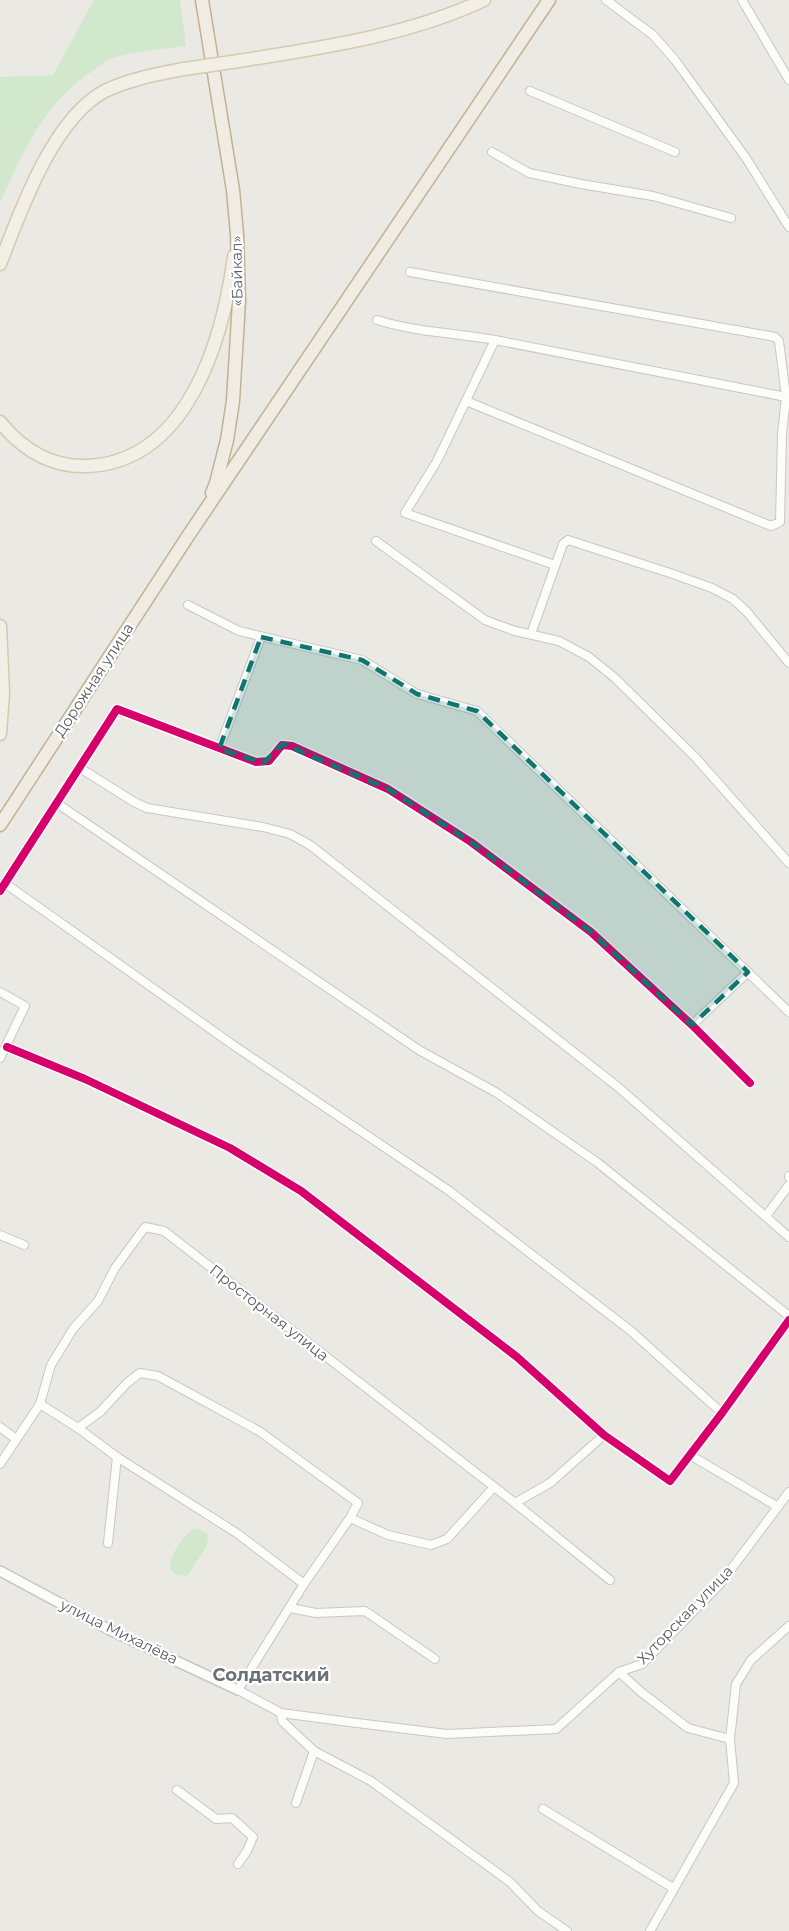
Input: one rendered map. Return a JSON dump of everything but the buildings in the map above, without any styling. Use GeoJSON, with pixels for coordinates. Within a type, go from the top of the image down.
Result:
{"type":"FeatureCollection","features":[{"type":"Feature","properties":{"kind":"highway","name":"«Байкал»"},"geometry":{"type":"LineString","coordinates":[[188,536],[216,483],[231,417],[239,301],[233,190],[202,0]]}},
{"type":"Feature","properties":{"kind":"highway"},"geometry":{"type":"LineString","coordinates":[[188,536],[549,0]]}},
{"type":"Feature","properties":{"kind":"highway","name":"Дорожная улица"},"geometry":{"type":"LineString","coordinates":[[0,825],[188,536]]}},
{"type":"Feature","properties":{"kind":"main road"},"geometry":{"type":"LineString","coordinates":[[0,264],[31,188],[62,133],[84,107],[103,92],[125,83],[184,69],[376,36],[428,21],[484,0]]}},
{"type":"Feature","properties":{"kind":"main road"},"geometry":{"type":"LineString","coordinates":[[0,422],[18,442],[32,453],[45,459],[76,466],[106,465],[129,458],[152,443],[187,403],[199,380],[214,343],[229,295],[237,234]]}},
{"type":"Feature","properties":{"kind":"main road"},"geometry":{"type":"LineString","coordinates":[[0,626],[3,692],[0,734]]}},
{"type":"Feature","properties":{"kind":"street"},"geometry":{"type":"LineString","coordinates":[[606,0],[653,35],[675,60],[746,158],[789,227]]}},
{"type":"Feature","properties":{"kind":"street"},"geometry":{"type":"LineString","coordinates":[[742,0],[789,80]]}},
{"type":"Feature","properties":{"kind":"street"},"geometry":{"type":"LineString","coordinates":[[530,91],[675,152]]}},
{"type":"Feature","properties":{"kind":"street"},"geometry":{"type":"LineString","coordinates":[[492,152],[529,173],[653,196],[732,218]]}},
{"type":"Feature","properties":{"kind":"street"},"geometry":{"type":"LineString","coordinates":[[410,272],[775,337],[779,341],[786,397],[780,522],[771,526],[466,401]]}},
{"type":"Feature","properties":{"kind":"street"},"geometry":{"type":"LineString","coordinates":[[377,320],[402,328],[456,333],[495,340],[786,397]]}},
{"type":"Feature","properties":{"kind":"street"},"geometry":{"type":"LineString","coordinates":[[495,340],[437,461],[405,513],[555,565]]}},
{"type":"Feature","properties":{"kind":"street"},"geometry":{"type":"LineString","coordinates":[[531,634],[563,544],[568,540],[712,588],[733,599],[747,612],[789,663]]}},
{"type":"Feature","properties":{"kind":"street"},"geometry":{"type":"LineString","coordinates":[[376,541],[485,620],[515,631],[559,641],[589,657],[615,678],[695,757],[789,863]]}},
{"type":"Feature","properties":{"kind":"street"},"geometry":{"type":"LineString","coordinates":[[188,605],[239,631],[362,660],[417,694],[477,711],[789,1012]]}},
{"type":"Feature","properties":{"kind":"street"},"geometry":{"type":"LineString","coordinates":[[219,749],[261,637]]}},
{"type":"Feature","properties":{"kind":"street"},"geometry":{"type":"LineString","coordinates":[[0,891],[117,709],[256,762],[270,761],[282,745],[292,746],[388,789],[471,842],[591,932],[692,1024],[750,1083]]}},
{"type":"Feature","properties":{"kind":"street"},"geometry":{"type":"LineString","coordinates":[[80,768],[147,808],[263,827],[290,834],[310,845],[618,1088],[789,1237]]}},
{"type":"Feature","properties":{"kind":"street"},"geometry":{"type":"LineString","coordinates":[[7,1047],[85,1079],[230,1148],[301,1191],[517,1357],[604,1435],[670,1481],[723,1413],[789,1318],[598,1163],[497,1094],[419,1050],[58,804]]}},
{"type":"Feature","properties":{"kind":"street"},"geometry":{"type":"LineString","coordinates":[[6,884],[236,1047],[448,1190],[631,1331],[723,1413]]}},
{"type":"Feature","properties":{"kind":"street"},"geometry":{"type":"LineString","coordinates":[[692,1024],[748,972]]}},
{"type":"Feature","properties":{"kind":"street"},"geometry":{"type":"LineString","coordinates":[[0,992],[25,1006],[0,1058]]}},
{"type":"Feature","properties":{"kind":"street"},"geometry":{"type":"LineString","coordinates":[[766,1216],[789,1185]]}},
{"type":"Feature","properties":{"kind":"street","name":"Просторная улица"},"geometry":{"type":"LineString","coordinates":[[0,1464],[40,1404],[51,1365],[73,1329],[98,1301],[115,1268],[145,1227],[164,1231],[515,1503],[610,1580]]}},
{"type":"Feature","properties":{"kind":"street"},"geometry":{"type":"LineString","coordinates":[[0,1235],[24,1245]]}},
{"type":"Feature","properties":{"kind":"street"},"geometry":{"type":"LineString","coordinates":[[78,1428],[100,1412],[127,1383],[140,1373],[158,1376],[259,1431],[358,1503],[238,1690],[281,1713],[282,1721],[314,1751],[371,1781],[510,1882],[538,1911],[567,1931]]}},
{"type":"Feature","properties":{"kind":"street"},"geometry":{"type":"LineString","coordinates":[[40,1404],[238,1534],[304,1584]]}},
{"type":"Feature","properties":{"kind":"street"},"geometry":{"type":"LineString","coordinates":[[0,1427],[16,1439]]}},
{"type":"Feature","properties":{"kind":"street"},"geometry":{"type":"LineString","coordinates":[[515,1503],[550,1483],[604,1435]]}},
{"type":"Feature","properties":{"kind":"street"},"geometry":{"type":"LineString","coordinates":[[690,1455],[778,1507]]}},
{"type":"Feature","properties":{"kind":"street"},"geometry":{"type":"LineString","coordinates":[[108,1543],[117,1456]]}},
{"type":"Feature","properties":{"kind":"street"},"geometry":{"type":"LineString","coordinates":[[350,1518],[388,1535],[431,1545],[447,1539],[494,1487]]}},
{"type":"Feature","properties":{"kind":"street","name":"Хуторская улица"},"geometry":{"type":"LineString","coordinates":[[281,1713],[447,1734],[556,1729],[619,1672],[642,1664],[720,1584],[789,1492]]}},
{"type":"Feature","properties":{"kind":"street","name":"улица Михалёва"},"geometry":{"type":"LineString","coordinates":[[0,1571],[108,1629],[238,1690]]}},
{"type":"Feature","properties":{"kind":"street"},"geometry":{"type":"LineString","coordinates":[[290,1608],[316,1613],[365,1611],[435,1659]]}},
{"type":"Feature","properties":{"kind":"street"},"geometry":{"type":"LineString","coordinates":[[650,1931],[734,1783],[730,1739],[736,1684],[751,1660],[789,1626]]}},
{"type":"Feature","properties":{"kind":"street"},"geometry":{"type":"LineString","coordinates":[[619,1672],[688,1728],[730,1739]]}},
{"type":"Feature","properties":{"kind":"street"},"geometry":{"type":"LineString","coordinates":[[296,1803],[314,1751]]}},
{"type":"Feature","properties":{"kind":"street"},"geometry":{"type":"LineString","coordinates":[[177,1790],[216,1819],[232,1818],[253,1837],[238,1864]]}},
{"type":"Feature","properties":{"kind":"street"},"geometry":{"type":"LineString","coordinates":[[543,1809],[673,1887]]}},
{"type":"Feature","properties":{"kind":"highlighted area"},"geometry":{"type":"Polygon","coordinates":[[[261,637],[362,660],[417,694],[477,711],[748,972],[692,1025],[591,932],[471,842],[388,789],[283,744],[263,763],[219,749],[261,637]]]}},
{"type":"Feature","properties":{"kind":"green space"},"geometry":{"type":"Polygon","coordinates":[[[94,0],[180,0],[186,46],[113,58],[77,83],[61,97],[37,129],[0,203],[0,77],[53,75],[94,0]]]}},
{"type":"Feature","properties":{"kind":"green space"},"geometry":{"type":"Polygon","coordinates":[[[198,1528],[208,1535],[207,1546],[188,1575],[176,1575],[170,1569],[175,1551],[188,1533],[198,1528]]]}},
{"type":"Feature","properties":{"kind":"cycle path"},"geometry":{"type":"LineString","coordinates":[[0,891],[117,709],[256,762],[269,761],[282,745],[292,746],[388,789],[471,842],[591,932],[692,1025],[750,1083]]}},
{"type":"Feature","properties":{"kind":"cycle path"},"geometry":{"type":"LineString","coordinates":[[7,1047],[85,1079],[230,1148],[301,1191],[517,1357],[604,1435],[670,1481],[789,1320]]}},
{"type":"Feature","properties":{"kind":"district","name":"Солдатский"},"geometry":{"type":"Point","coordinates":[271,1675]}}]}
